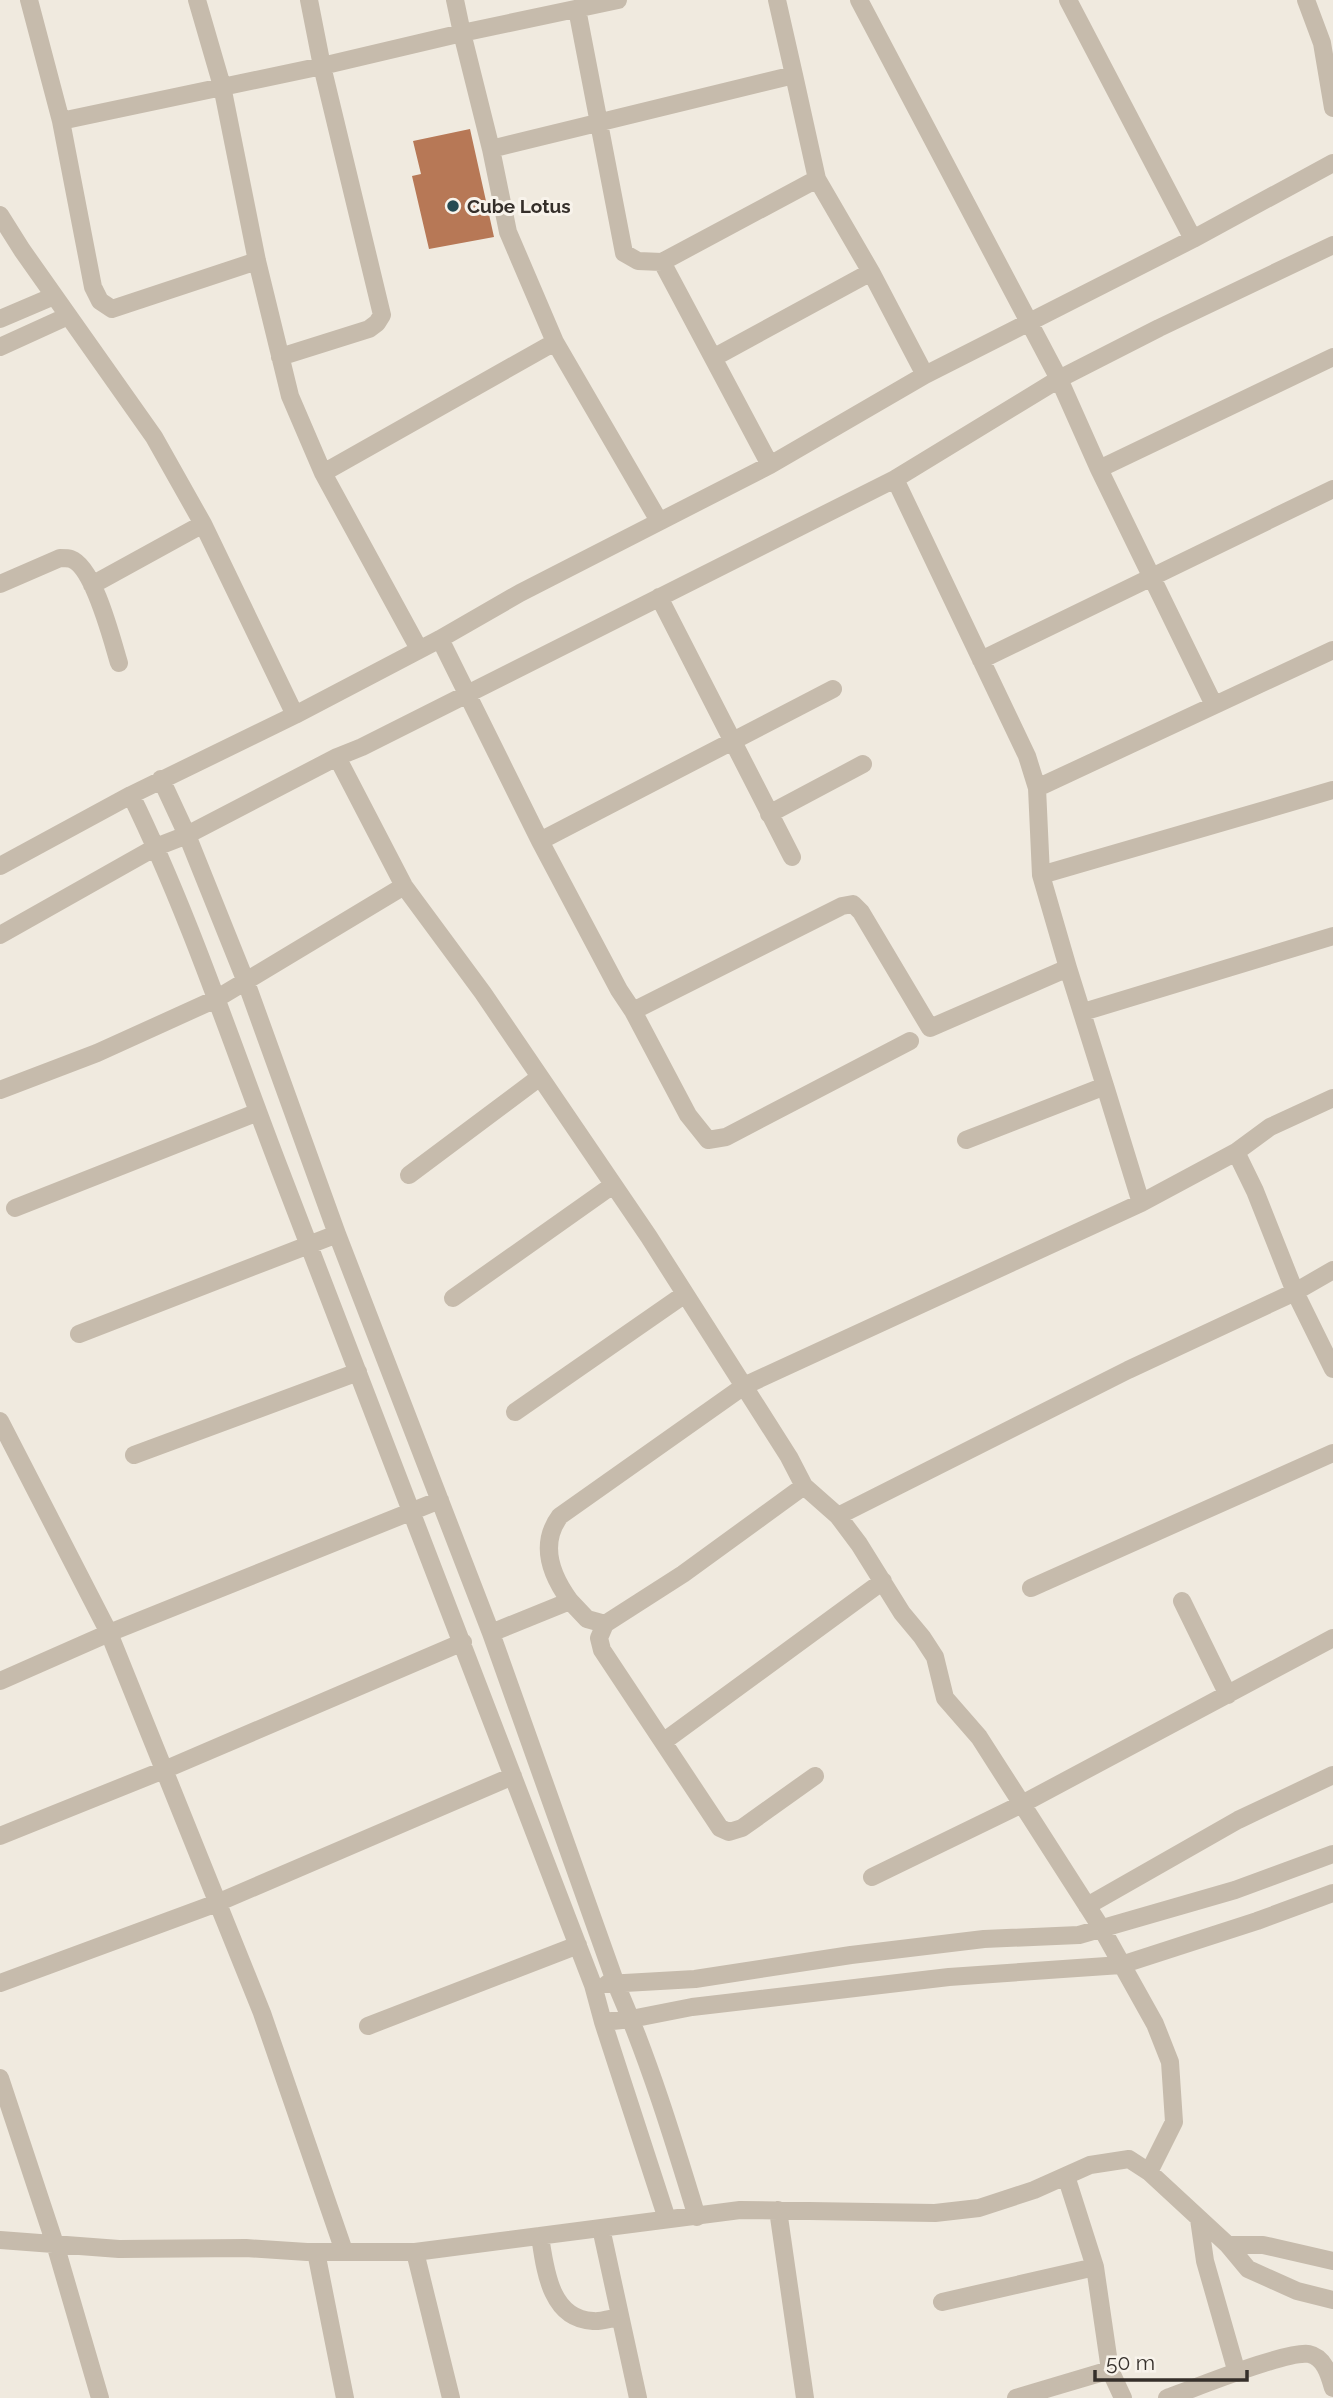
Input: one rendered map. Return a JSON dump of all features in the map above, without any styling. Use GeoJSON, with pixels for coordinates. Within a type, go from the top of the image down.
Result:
{"type":"FeatureCollection","features":[{"type":"Feature","properties":{"kind":"street"},"geometry":{"type":"LineString","coordinates":[[29,0],[61,121],[93,287],[100,301],[112,309],[257,261]]}},
{"type":"Feature","properties":{"kind":"street"},"geometry":{"type":"LineString","coordinates":[[197,0],[222,86],[257,261],[290,396],[323,473],[419,649]]}},
{"type":"Feature","properties":{"kind":"street"},"geometry":{"type":"LineString","coordinates":[[280,357],[369,329],[382,315],[322,66],[309,0]]}},
{"type":"Feature","properties":{"kind":"street"},"geometry":{"type":"LineString","coordinates":[[455,0],[508,232],[555,342],[659,521]]}},
{"type":"Feature","properties":{"kind":"street"},"geometry":{"type":"LineString","coordinates":[[61,121],[322,66],[581,5],[618,0]]}},
{"type":"Feature","properties":{"kind":"street"},"geometry":{"type":"LineString","coordinates":[[777,0],[817,178],[871,272],[925,375]]}},
{"type":"Feature","properties":{"kind":"street"},"geometry":{"type":"LineString","coordinates":[[859,0],[1059,379],[1099,469],[1214,705]]}},
{"type":"Feature","properties":{"kind":"street"},"geometry":{"type":"LineString","coordinates":[[1068,0],[1193,239]]}},
{"type":"Feature","properties":{"kind":"street"},"geometry":{"type":"LineString","coordinates":[[1306,0],[1328,40],[1333,108]]}},
{"type":"Feature","properties":{"kind":"street"},"geometry":{"type":"LineString","coordinates":[[581,5],[599,124],[624,253],[638,261],[662,262],[817,178]]}},
{"type":"Feature","properties":{"kind":"street"},"geometry":{"type":"LineString","coordinates":[[491,149],[794,75]]}},
{"type":"Feature","properties":{"kind":"street"},"geometry":{"type":"LineString","coordinates":[[0,866],[161,779],[295,715],[440,639],[520,593],[770,465],[925,375],[1193,239],[1333,163]]}},
{"type":"Feature","properties":{"kind":"street"},"geometry":{"type":"LineString","coordinates":[[0,215],[154,437],[203,524],[295,715]]}},
{"type":"Feature","properties":{"kind":"street"},"geometry":{"type":"LineString","coordinates":[[0,935],[156,847],[187,835],[337,757],[362,747],[895,478],[1059,379],[1158,328],[1333,245]]}},
{"type":"Feature","properties":{"kind":"street"},"geometry":{"type":"LineString","coordinates":[[662,262],[770,465]]}},
{"type":"Feature","properties":{"kind":"street"},"geometry":{"type":"LineString","coordinates":[[713,358],[871,272]]}},
{"type":"Feature","properties":{"kind":"street"},"geometry":{"type":"LineString","coordinates":[[0,319],[54,296]]}},
{"type":"Feature","properties":{"kind":"street"},"geometry":{"type":"LineString","coordinates":[[0,347],[68,316]]}},
{"type":"Feature","properties":{"kind":"street"},"geometry":{"type":"LineString","coordinates":[[323,473],[555,342]]}},
{"type":"Feature","properties":{"kind":"street"},"geometry":{"type":"LineString","coordinates":[[1099,469],[1333,357]]}},
{"type":"Feature","properties":{"kind":"street"},"geometry":{"type":"LineString","coordinates":[[895,478],[1027,756],[1037,788],[1041,875],[1141,1203]]}},
{"type":"Feature","properties":{"kind":"street"},"geometry":{"type":"LineString","coordinates":[[981,660],[1333,489]]}},
{"type":"Feature","properties":{"kind":"street"},"geometry":{"type":"LineString","coordinates":[[92,585],[203,524]]}},
{"type":"Feature","properties":{"kind":"street"},"geometry":{"type":"LineString","coordinates":[[0,584],[60,558],[70,558],[79,564],[103,610],[118,663]]}},
{"type":"Feature","properties":{"kind":"street"},"geometry":{"type":"LineString","coordinates":[[659,597],[792,857]]}},
{"type":"Feature","properties":{"kind":"street"},"geometry":{"type":"LineString","coordinates":[[440,639],[540,841],[619,990],[633,1011],[688,1115],[708,1140],[726,1137],[910,1041]]}},
{"type":"Feature","properties":{"kind":"street"},"geometry":{"type":"LineString","coordinates":[[1037,788],[1333,650]]}},
{"type":"Feature","properties":{"kind":"street"},"geometry":{"type":"LineString","coordinates":[[540,841],[833,689]]}},
{"type":"Feature","properties":{"kind":"street"},"geometry":{"type":"LineString","coordinates":[[337,757],[404,886],[483,993],[613,1185],[685,1293],[789,1457],[804,1486],[838,1516],[859,1544],[902,1613],[922,1637],[935,1657],[945,1698],[979,1737],[1102,1929],[1155,2024],[1170,2062],[1174,2123],[1149,2172]]}},
{"type":"Feature","properties":{"kind":"street"},"geometry":{"type":"LineString","coordinates":[[769,814],[863,764]]}},
{"type":"Feature","properties":{"kind":"street"},"geometry":{"type":"LineString","coordinates":[[161,779],[187,835],[246,982],[337,1234],[491,1633],[670,2129],[696,2217]]}},
{"type":"Feature","properties":{"kind":"street"},"geometry":{"type":"LineString","coordinates":[[1041,875],[1333,790]]}},
{"type":"Feature","properties":{"kind":"street"},"geometry":{"type":"LineString","coordinates":[[131,795],[156,847],[216,999],[410,1513],[463,1642],[578,1945],[667,2219]]}},
{"type":"Feature","properties":{"kind":"street"},"geometry":{"type":"LineString","coordinates":[[0,1090],[97,1052],[216,999],[404,886]]}},
{"type":"Feature","properties":{"kind":"street"},"geometry":{"type":"LineString","coordinates":[[633,1011],[842,906],[853,904],[861,912],[930,1028],[1068,968]]}},
{"type":"Feature","properties":{"kind":"street"},"geometry":{"type":"LineString","coordinates":[[1083,1012],[1333,936]]}},
{"type":"Feature","properties":{"kind":"street"},"geometry":{"type":"LineString","coordinates":[[409,1175],[540,1077]]}},
{"type":"Feature","properties":{"kind":"street"},"geometry":{"type":"LineString","coordinates":[[965,1140],[1105,1086]]}},
{"type":"Feature","properties":{"kind":"street"},"geometry":{"type":"LineString","coordinates":[[605,1624],[587,1619],[557,1583],[549,1553],[551,1528],[560,1516],[744,1386],[1141,1203],[1236,1152],[1270,1127],[1333,1098]]}},
{"type":"Feature","properties":{"kind":"street"},"geometry":{"type":"LineString","coordinates":[[15,1209],[258,1112]]}},
{"type":"Feature","properties":{"kind":"street"},"geometry":{"type":"LineString","coordinates":[[1236,1152],[1255,1191],[1295,1292],[1333,1369]]}},
{"type":"Feature","properties":{"kind":"street"},"geometry":{"type":"LineString","coordinates":[[453,1297],[613,1185]]}},
{"type":"Feature","properties":{"kind":"street"},"geometry":{"type":"LineString","coordinates":[[79,1334],[337,1234]]}},
{"type":"Feature","properties":{"kind":"street"},"geometry":{"type":"LineString","coordinates":[[838,1516],[1128,1370],[1295,1292],[1333,1270]]}},
{"type":"Feature","properties":{"kind":"street"},"geometry":{"type":"LineString","coordinates":[[515,1412],[685,1293]]}},
{"type":"Feature","properties":{"kind":"street"},"geometry":{"type":"LineString","coordinates":[[134,1455],[358,1372]]}},
{"type":"Feature","properties":{"kind":"street"},"geometry":{"type":"LineString","coordinates":[[0,1422],[109,1633],[262,2013],[344,2251]]}},
{"type":"Feature","properties":{"kind":"street"},"geometry":{"type":"LineString","coordinates":[[1031,1588],[1333,1453]]}},
{"type":"Feature","properties":{"kind":"street"},"geometry":{"type":"LineString","coordinates":[[804,1486],[684,1574],[605,1624],[599,1638],[602,1650],[720,1828],[729,1832],[741,1828],[815,1776]]}},
{"type":"Feature","properties":{"kind":"street"},"geometry":{"type":"LineString","coordinates":[[0,1681],[109,1633],[440,1500]]}},
{"type":"Feature","properties":{"kind":"street"},"geometry":{"type":"LineString","coordinates":[[663,1742],[883,1581]]}},
{"type":"Feature","properties":{"kind":"street"},"geometry":{"type":"LineString","coordinates":[[491,1633],[570,1601]]}},
{"type":"Feature","properties":{"kind":"street"},"geometry":{"type":"LineString","coordinates":[[1182,1601],[1228,1695]]}},
{"type":"Feature","properties":{"kind":"street"},"geometry":{"type":"LineString","coordinates":[[872,1877],[1022,1804],[1333,1638]]}},
{"type":"Feature","properties":{"kind":"street"},"geometry":{"type":"LineString","coordinates":[[0,1836],[164,1770],[463,1642]]}},
{"type":"Feature","properties":{"kind":"street"},"geometry":{"type":"LineString","coordinates":[[1087,1906],[1238,1820],[1333,1775]]}},
{"type":"Feature","properties":{"kind":"street"},"geometry":{"type":"LineString","coordinates":[[0,1983],[218,1903],[513,1776]]}},
{"type":"Feature","properties":{"kind":"street"},"geometry":{"type":"LineString","coordinates":[[593,1985],[695,1979],[851,1955],[984,1939],[1079,1935],[1235,1891],[1333,1854]]}},
{"type":"Feature","properties":{"kind":"street"},"geometry":{"type":"LineString","coordinates":[[603,2022],[692,2007],[949,1976],[1121,1965],[1333,1893]]}},
{"type":"Feature","properties":{"kind":"street"},"geometry":{"type":"LineString","coordinates":[[368,2026],[578,1945]]}},
{"type":"Feature","properties":{"kind":"street"},"geometry":{"type":"LineString","coordinates":[[0,2078],[55,2244],[100,2398]]}},
{"type":"Feature","properties":{"kind":"street"},"geometry":{"type":"LineString","coordinates":[[0,2240],[119,2249],[246,2248],[316,2252],[415,2252],[740,2210],[935,2213],[979,2208],[1034,2190],[1090,2165],[1129,2159],[1149,2172],[1228,2245],[1248,2269],[1297,2291],[1333,2300]]}},
{"type":"Feature","properties":{"kind":"street"},"geometry":{"type":"LineString","coordinates":[[1066,2176],[1095,2267],[1110,2370],[1123,2398]]}},
{"type":"Feature","properties":{"kind":"street"},"geometry":{"type":"LineString","coordinates":[[778,2210],[805,2398]]}},
{"type":"Feature","properties":{"kind":"street"},"geometry":{"type":"LineString","coordinates":[[1199,2219],[1205,2261],[1237,2373]]}},
{"type":"Feature","properties":{"kind":"street"},"geometry":{"type":"LineString","coordinates":[[601,2228],[638,2398]]}},
{"type":"Feature","properties":{"kind":"street"},"geometry":{"type":"LineString","coordinates":[[540,2236],[545,2272],[556,2301],[573,2316],[593,2321],[620,2317]]}},
{"type":"Feature","properties":{"kind":"street"},"geometry":{"type":"LineString","coordinates":[[1228,2245],[1263,2245],[1333,2261]]}},
{"type":"Feature","properties":{"kind":"street"},"geometry":{"type":"LineString","coordinates":[[316,2252],[345,2398]]}},
{"type":"Feature","properties":{"kind":"street"},"geometry":{"type":"LineString","coordinates":[[415,2252],[451,2398]]}},
{"type":"Feature","properties":{"kind":"street"},"geometry":{"type":"LineString","coordinates":[[942,2302],[1095,2267]]}},
{"type":"Feature","properties":{"kind":"street"},"geometry":{"type":"LineString","coordinates":[[1167,2398],[1298,2354],[1311,2354],[1322,2362],[1333,2388]]}},
{"type":"Feature","properties":{"kind":"street"},"geometry":{"type":"LineString","coordinates":[[1016,2398],[1110,2370]]}},
{"type":"Feature","properties":{"kind":"building","name":"Cube Lotus"},"geometry":{"type":"Polygon","coordinates":[[[470,129],[494,237],[429,249],[412,176],[421,174],[413,141],[470,129]]]}},
{"type":"Feature","properties":{"kind":"place","name":"Cube Lotus"},"geometry":{"type":"Point","coordinates":[453,206]}}]}
